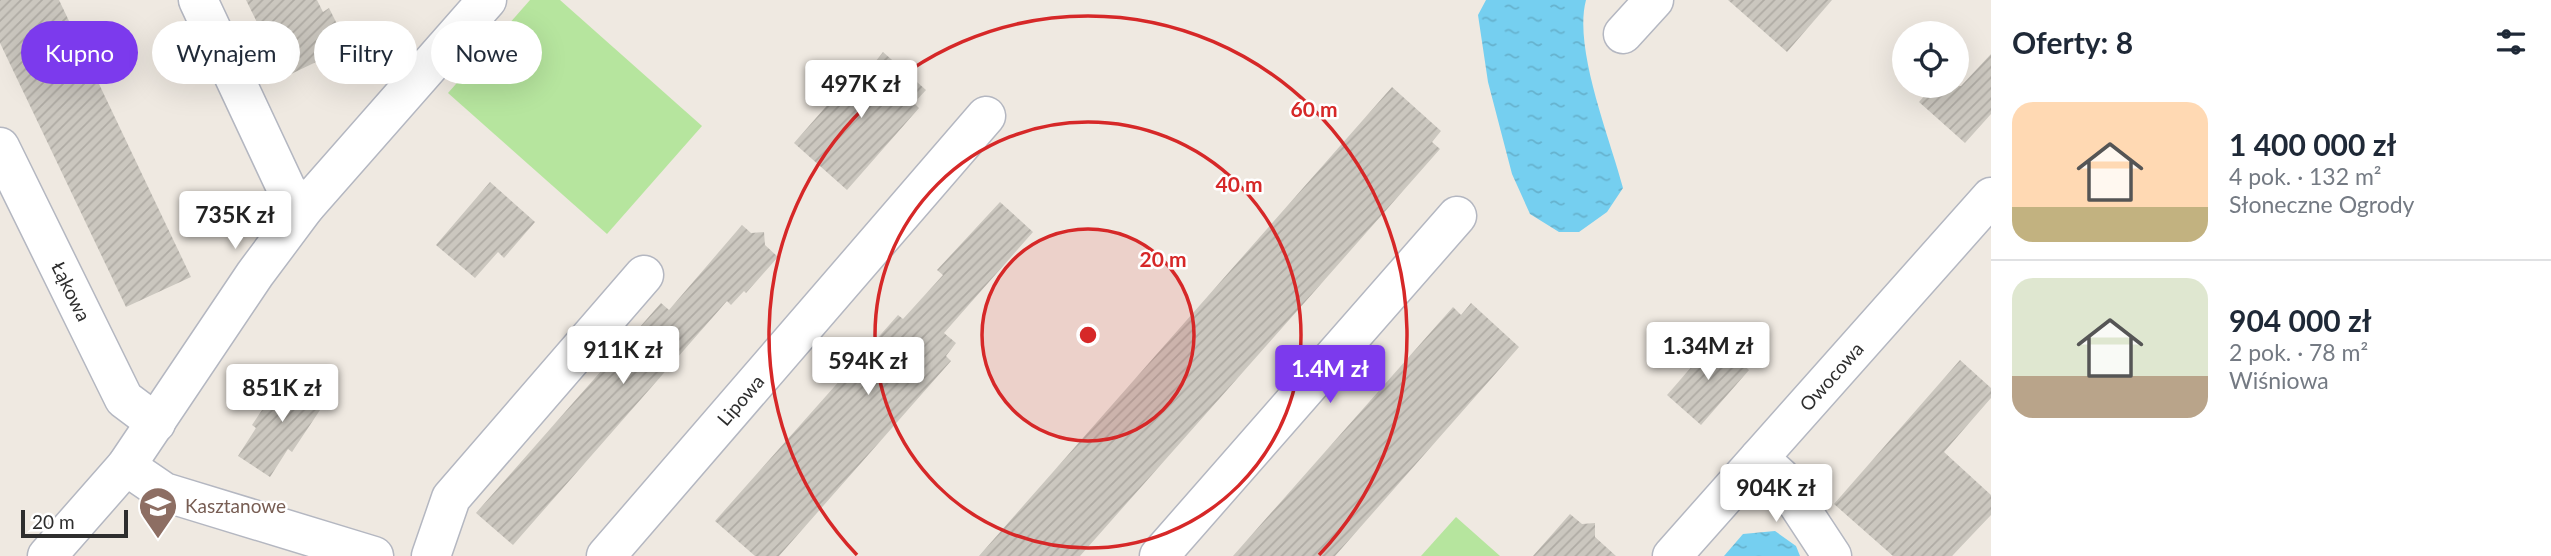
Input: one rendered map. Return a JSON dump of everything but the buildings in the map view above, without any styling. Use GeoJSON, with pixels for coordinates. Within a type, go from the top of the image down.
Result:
{"type":"FeatureCollection","features":[{"type":"Feature","properties":{"kind":"street"},"geometry":{"type":"LineString","coordinates":[[198,0],[287,190],[305,206]]}},
{"type":"Feature","properties":{"kind":"street"},"geometry":{"type":"LineString","coordinates":[[47,556],[126,466],[255,274],[305,206],[487,0]]}},
{"type":"Feature","properties":{"kind":"street"},"geometry":{"type":"LineString","coordinates":[[1623,34],[1654,0]]}},
{"type":"Feature","properties":{"kind":"street","name":"Lipowa"},"geometry":{"type":"LineString","coordinates":[[606,556],[986,116]]}},
{"type":"Feature","properties":{"kind":"street","name":"Łąkowa"},"geometry":{"type":"LineString","coordinates":[[0,147],[124,399],[156,423]]}},
{"type":"Feature","properties":{"kind":"street","name":"Owocowa"},"geometry":{"type":"LineString","coordinates":[[1672,556],[1991,197]]}},
{"type":"Feature","properties":{"kind":"street"},"geometry":{"type":"LineString","coordinates":[[1159,556],[1457,216]]}},
{"type":"Feature","properties":{"kind":"street"},"geometry":{"type":"LineString","coordinates":[[431,556],[451,498],[644,275]]}},
{"type":"Feature","properties":{"kind":"street"},"geometry":{"type":"LineString","coordinates":[[1759,458],[1780,477],[1832,556]]}},
{"type":"Feature","properties":{"kind":"street"},"geometry":{"type":"LineString","coordinates":[[126,466],[164,492],[374,556]]}},
{"type":"Feature","properties":{"kind":"green space"},"geometry":{"type":"Polygon","coordinates":[[[530,0],[560,0],[702,126],[607,234],[448,93],[456,84],[542,84],[542,21],[511,21],[530,0]]]}},
{"type":"Feature","properties":{"kind":"green space"},"geometry":{"type":"Polygon","coordinates":[[[1456,517],[1500,556],[1421,556],[1456,517]]]}},
{"type":"Feature","properties":{"kind":"water"},"geometry":{"type":"Polygon","coordinates":[[[1486,0],[1586,0],[1584,43],[1595,93],[1623,188],[1607,212],[1579,232],[1559,232],[1530,214],[1512,174],[1488,82],[1478,15],[1486,0]]]}},
{"type":"Feature","properties":{"kind":"water"},"geometry":{"type":"Polygon","coordinates":[[[1775,531],[1796,546],[1800,556],[1724,556],[1743,534],[1775,531]]]}},
{"type":"Feature","properties":{"kind":"place","name":"Kasztanowe"},"geometry":{"type":"Point","coordinates":[158,540]}}]}
